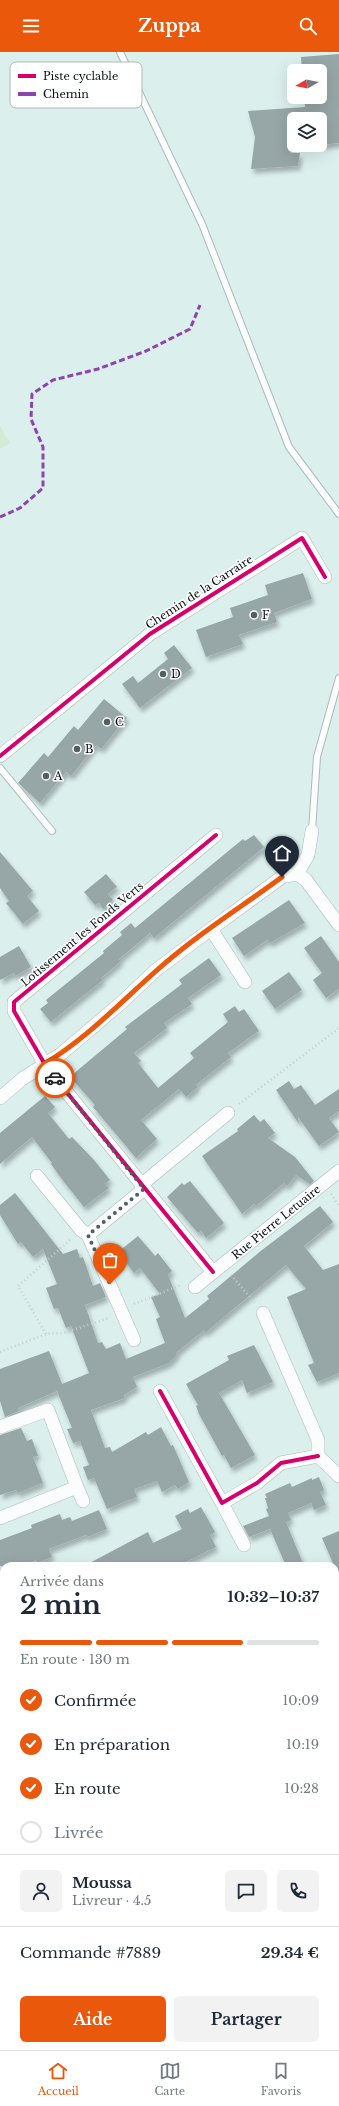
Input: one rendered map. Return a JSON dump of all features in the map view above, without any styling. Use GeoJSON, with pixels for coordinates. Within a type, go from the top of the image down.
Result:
{"type":"FeatureCollection","features":[{"type":"Feature","properties":{"kind":"street","name":"Chemin de la Carraire"},"geometry":{"type":"LineString","coordinates":[[0,756],[150,634],[302,538],[325,577]]}},
{"type":"Feature","properties":{"kind":"street"},"geometry":{"type":"LineString","coordinates":[[297,874],[308,854],[312,831]]}},
{"type":"Feature","properties":{"kind":"street","name":"Lotissement les Fonds Verts"},"geometry":{"type":"LineString","coordinates":[[44,1064],[14,1010],[14,1002],[216,835]]}},
{"type":"Feature","properties":{"kind":"street"},"geometry":{"type":"LineString","coordinates":[[0,1098],[44,1064],[61,1054],[121,1004],[156,970],[282,877],[297,874],[306,880],[339,926]]}},
{"type":"Feature","properties":{"kind":"street"},"geometry":{"type":"LineString","coordinates":[[211,929],[245,982]]}},
{"type":"Feature","properties":{"kind":"street"},"geometry":{"type":"LineString","coordinates":[[44,1064],[142,1187],[218,1269]]}},
{"type":"Feature","properties":{"kind":"street"},"geometry":{"type":"LineString","coordinates":[[85,1233],[142,1187],[228,1113]]}},
{"type":"Feature","properties":{"kind":"street","name":"Rue Pierre Letuaire"},"geometry":{"type":"LineString","coordinates":[[195,1287],[339,1171]]}},
{"type":"Feature","properties":{"kind":"street"},"geometry":{"type":"LineString","coordinates":[[37,1176],[85,1233],[134,1340]]}},
{"type":"Feature","properties":{"kind":"street"},"geometry":{"type":"LineString","coordinates":[[263,1313],[318,1440],[318,1456],[339,1476]]}},
{"type":"Feature","properties":{"kind":"street"},"geometry":{"type":"LineString","coordinates":[[160,1391],[244,1545]]}},
{"type":"Feature","properties":{"kind":"street"},"geometry":{"type":"LineString","coordinates":[[0,1427],[48,1410],[83,1501]]}},
{"type":"Feature","properties":{"kind":"street"},"geometry":{"type":"LineString","coordinates":[[222,1503],[257,1483],[281,1463],[318,1456]]}},
{"type":"Feature","properties":{"kind":"street"},"geometry":{"type":"LineString","coordinates":[[0,1518],[77,1487]]}},
{"type":"Feature","properties":{"kind":"lane"},"geometry":{"type":"LineString","coordinates":[[120,52],[125,62]]}},
{"type":"Feature","properties":{"kind":"lane"},"geometry":{"type":"LineString","coordinates":[[142,98],[202,224],[289,447],[339,514]]}},
{"type":"Feature","properties":{"kind":"lane"},"geometry":{"type":"LineString","coordinates":[[312,831],[317,757],[339,678]]}},
{"type":"Feature","properties":{"kind":"lane"},"geometry":{"type":"LineString","coordinates":[[0,768],[52,831]]}},
{"type":"Feature","properties":{"kind":"path"},"geometry":{"type":"LineString","coordinates":[[228,1113],[339,1028]]}},
{"type":"Feature","properties":{"kind":"path"},"geometry":{"type":"LineString","coordinates":[[46,1334],[18,1286],[85,1233]]}},
{"type":"Feature","properties":{"kind":"path"},"geometry":{"type":"LineString","coordinates":[[218,1269],[263,1313]]}},
{"type":"Feature","properties":{"kind":"path"},"geometry":{"type":"LineString","coordinates":[[0,1352],[46,1334],[63,1333],[121,1311],[186,1283],[195,1287]]}},
{"type":"Feature","properties":{"kind":"green space"},"geometry":{"type":"Polygon","coordinates":[[[0,426],[10,443],[0,449],[0,426]]]}},
{"type":"Feature","properties":{"kind":"building"},"geometry":{"type":"Polygon","coordinates":[[[339,54],[339,143],[327,144],[327,112],[287,112],[287,152],[300,153],[298,166],[251,169],[255,137],[248,111],[305,107],[305,104],[327,104],[327,64],[302,64],[301,57],[339,54]]]}},
{"type":"Feature","properties":{"kind":"building"},"geometry":{"type":"Polygon","coordinates":[[[303,573],[312,599],[274,613],[277,622],[239,635],[243,644],[206,657],[196,630],[233,617],[230,608],[268,595],[265,585],[303,573]]]}},
{"type":"Feature","properties":{"kind":"building","name":"D"},"geometry":{"type":"Polygon","coordinates":[[[174,645],[192,668],[140,708],[122,684],[133,676],[138,683],[168,659],[164,653],[174,645]]]}},
{"type":"Feature","properties":{"kind":"building"},"geometry":{"type":"Polygon","coordinates":[[[104,699],[127,718],[101,749],[96,745],[71,776],[66,772],[40,803],[18,783],[44,753],[48,757],[74,726],[78,730],[104,699]]]}},
{"type":"Feature","properties":{"kind":"building"},"geometry":{"type":"Polygon","coordinates":[[[254,835],[264,847],[154,938],[150,933],[119,959],[121,961],[101,978],[103,980],[51,1022],[40,1009],[48,1003],[46,1000],[104,953],[103,951],[122,935],[120,932],[131,923],[135,928],[243,839],[245,841],[254,835]]]}},
{"type":"Feature","properties":{"kind":"building"},"geometry":{"type":"Polygon","coordinates":[[[0,852],[33,891],[27,896],[39,911],[23,924],[6,903],[9,901],[0,888],[0,852]]]}},
{"type":"Feature","properties":{"kind":"building"},"geometry":{"type":"Polygon","coordinates":[[[106,874],[117,887],[108,894],[113,900],[103,909],[99,903],[95,905],[84,892],[106,874]]]}},
{"type":"Feature","properties":{"kind":"building"},"geometry":{"type":"Polygon","coordinates":[[[289,900],[305,923],[270,943],[267,940],[244,956],[232,938],[289,900]]]}},
{"type":"Feature","properties":{"kind":"building"},"geometry":{"type":"Polygon","coordinates":[[[321,936],[339,962],[339,989],[326,998],[313,980],[322,973],[304,948],[321,936]]]}},
{"type":"Feature","properties":{"kind":"building"},"geometry":{"type":"Polygon","coordinates":[[[19,946],[31,967],[15,976],[14,973],[0,980],[0,957],[19,946]]]}},
{"type":"Feature","properties":{"kind":"building"},"geometry":{"type":"Polygon","coordinates":[[[209,958],[221,975],[188,998],[192,1004],[164,1023],[167,1028],[134,1053],[141,1061],[138,1063],[158,1088],[194,1058],[190,1053],[228,1022],[223,1014],[235,1006],[239,1012],[244,1009],[259,1031],[228,1053],[231,1057],[196,1085],[198,1087],[186,1097],[179,1089],[141,1120],[157,1139],[136,1158],[93,1107],[95,1105],[72,1079],[74,1078],[72,1075],[127,1029],[125,1027],[182,984],[179,980],[209,958]]]}},
{"type":"Feature","properties":{"kind":"building"},"geometry":{"type":"Polygon","coordinates":[[[289,972],[302,990],[275,1009],[262,991],[289,972]]]}},
{"type":"Feature","properties":{"kind":"building"},"geometry":{"type":"Polygon","coordinates":[[[289,1081],[294,1089],[301,1085],[315,1105],[339,1089],[339,1111],[329,1118],[339,1132],[319,1146],[298,1117],[299,1124],[276,1090],[289,1081]]]}},
{"type":"Feature","properties":{"kind":"building"},"geometry":{"type":"Polygon","coordinates":[[[45,1096],[55,1107],[48,1113],[69,1139],[72,1137],[94,1160],[110,1180],[105,1184],[109,1188],[84,1207],[32,1137],[0,1164],[0,1133],[45,1096]]]}},
{"type":"Feature","properties":{"kind":"building"},"geometry":{"type":"Polygon","coordinates":[[[254,1115],[260,1122],[264,1119],[275,1133],[268,1138],[295,1157],[314,1181],[310,1184],[296,1175],[287,1186],[284,1183],[256,1206],[254,1204],[242,1214],[202,1156],[238,1131],[237,1129],[254,1115]]]}},
{"type":"Feature","properties":{"kind":"building"},"geometry":{"type":"Polygon","coordinates":[[[190,1181],[224,1223],[206,1238],[201,1231],[198,1233],[167,1197],[182,1183],[184,1185],[190,1181]]]}},
{"type":"Feature","properties":{"kind":"building"},"geometry":{"type":"Polygon","coordinates":[[[15,1193],[63,1254],[77,1249],[80,1258],[83,1257],[93,1286],[100,1283],[106,1297],[85,1305],[98,1343],[102,1342],[106,1349],[120,1343],[126,1359],[165,1343],[156,1319],[160,1317],[151,1297],[160,1294],[140,1268],[134,1273],[118,1252],[138,1236],[155,1256],[158,1253],[172,1271],[168,1275],[185,1318],[209,1299],[207,1296],[262,1250],[320,1206],[333,1222],[304,1246],[323,1270],[339,1264],[339,1373],[317,1382],[308,1365],[314,1363],[287,1297],[306,1289],[286,1265],[205,1333],[204,1330],[176,1353],[177,1355],[169,1363],[133,1377],[137,1387],[124,1395],[125,1398],[91,1410],[105,1448],[110,1447],[112,1452],[146,1432],[148,1435],[161,1427],[171,1446],[173,1445],[189,1482],[178,1489],[175,1485],[162,1492],[157,1481],[134,1489],[137,1497],[107,1509],[94,1478],[88,1480],[83,1467],[89,1465],[80,1441],[73,1443],[67,1429],[72,1428],[57,1391],[18,1408],[19,1411],[5,1417],[0,1401],[0,1369],[49,1351],[62,1384],[89,1373],[71,1326],[66,1328],[58,1308],[54,1309],[46,1288],[57,1284],[43,1249],[33,1257],[21,1242],[18,1244],[0,1215],[0,1205],[15,1193]]]}},
{"type":"Feature","properties":{"kind":"building"},"geometry":{"type":"Polygon","coordinates":[[[254,1345],[273,1382],[247,1393],[242,1380],[219,1393],[255,1455],[231,1468],[224,1455],[222,1456],[199,1414],[196,1406],[198,1405],[186,1384],[229,1360],[227,1356],[254,1345]]]}},
{"type":"Feature","properties":{"kind":"building"},"geometry":{"type":"Polygon","coordinates":[[[21,1428],[27,1441],[32,1439],[38,1456],[33,1457],[43,1483],[18,1493],[16,1490],[0,1495],[0,1435],[21,1428]]]}},
{"type":"Feature","properties":{"kind":"building"},"geometry":{"type":"Polygon","coordinates":[[[319,1477],[324,1490],[320,1492],[326,1505],[314,1510],[311,1503],[288,1513],[291,1520],[286,1522],[302,1562],[284,1562],[270,1529],[249,1537],[243,1526],[269,1516],[266,1509],[268,1508],[265,1494],[290,1483],[292,1487],[312,1478],[312,1480],[319,1477]]]}},
{"type":"Feature","properties":{"kind":"building"},"geometry":{"type":"Polygon","coordinates":[[[201,1507],[215,1532],[210,1535],[216,1547],[186,1562],[92,1562],[148,1532],[153,1543],[182,1529],[175,1516],[188,1509],[190,1513],[201,1507]]]}},
{"type":"Feature","properties":{"kind":"building"},"geometry":{"type":"Polygon","coordinates":[[[99,1510],[107,1529],[49,1549],[52,1557],[40,1562],[37,1562],[36,1560],[31,1562],[0,1562],[0,1540],[32,1528],[31,1525],[60,1514],[62,1520],[70,1517],[72,1521],[99,1510]]]}},
{"type":"Feature","properties":{"kind":"building"},"geometry":{"type":"Polygon","coordinates":[[[339,1531],[339,1562],[332,1562],[322,1538],[339,1531]]]}},
{"type":"Feature","properties":{"kind":"marked path"},"geometry":{"type":"LineString","coordinates":[[0,517],[20,508],[43,488],[43,447],[31,419],[32,394],[53,380],[98,369],[146,351],[190,329],[200,305]]}},
{"type":"Feature","properties":{"kind":"cycle path"},"geometry":{"type":"LineString","coordinates":[[0,756],[150,634],[302,538],[325,577]]}},
{"type":"Feature","properties":{"kind":"cycle path"},"geometry":{"type":"LineString","coordinates":[[213,1272],[47,1068],[14,1011],[14,1002],[216,835]]}},
{"type":"Feature","properties":{"kind":"cycle path"},"geometry":{"type":"LineString","coordinates":[[160,1391],[222,1503],[257,1483],[281,1463],[318,1456]]}},
{"type":"Feature","properties":{"kind":"way so far"},"geometry":{"type":"LineString","coordinates":[[55,1078],[144,1189],[88,1235],[110,1284]]}},
{"type":"Feature","properties":{"kind":"place","name":"F"},"geometry":{"type":"Point","coordinates":[254,615]}},
{"type":"Feature","properties":{"kind":"place","name":"D"},"geometry":{"type":"Point","coordinates":[163,674]}},
{"type":"Feature","properties":{"kind":"place","name":"C"},"geometry":{"type":"Point","coordinates":[107,722]}},
{"type":"Feature","properties":{"kind":"place","name":"B"},"geometry":{"type":"Point","coordinates":[77,749]}},
{"type":"Feature","properties":{"kind":"place","name":"A"},"geometry":{"type":"Point","coordinates":[46,776]}},
{"type":"Feature","properties":{"kind":"route"},"geometry":{"type":"LineString","coordinates":[[55,1078],[44,1064],[61,1054],[121,1004],[156,970],[282,877]]}}]}
